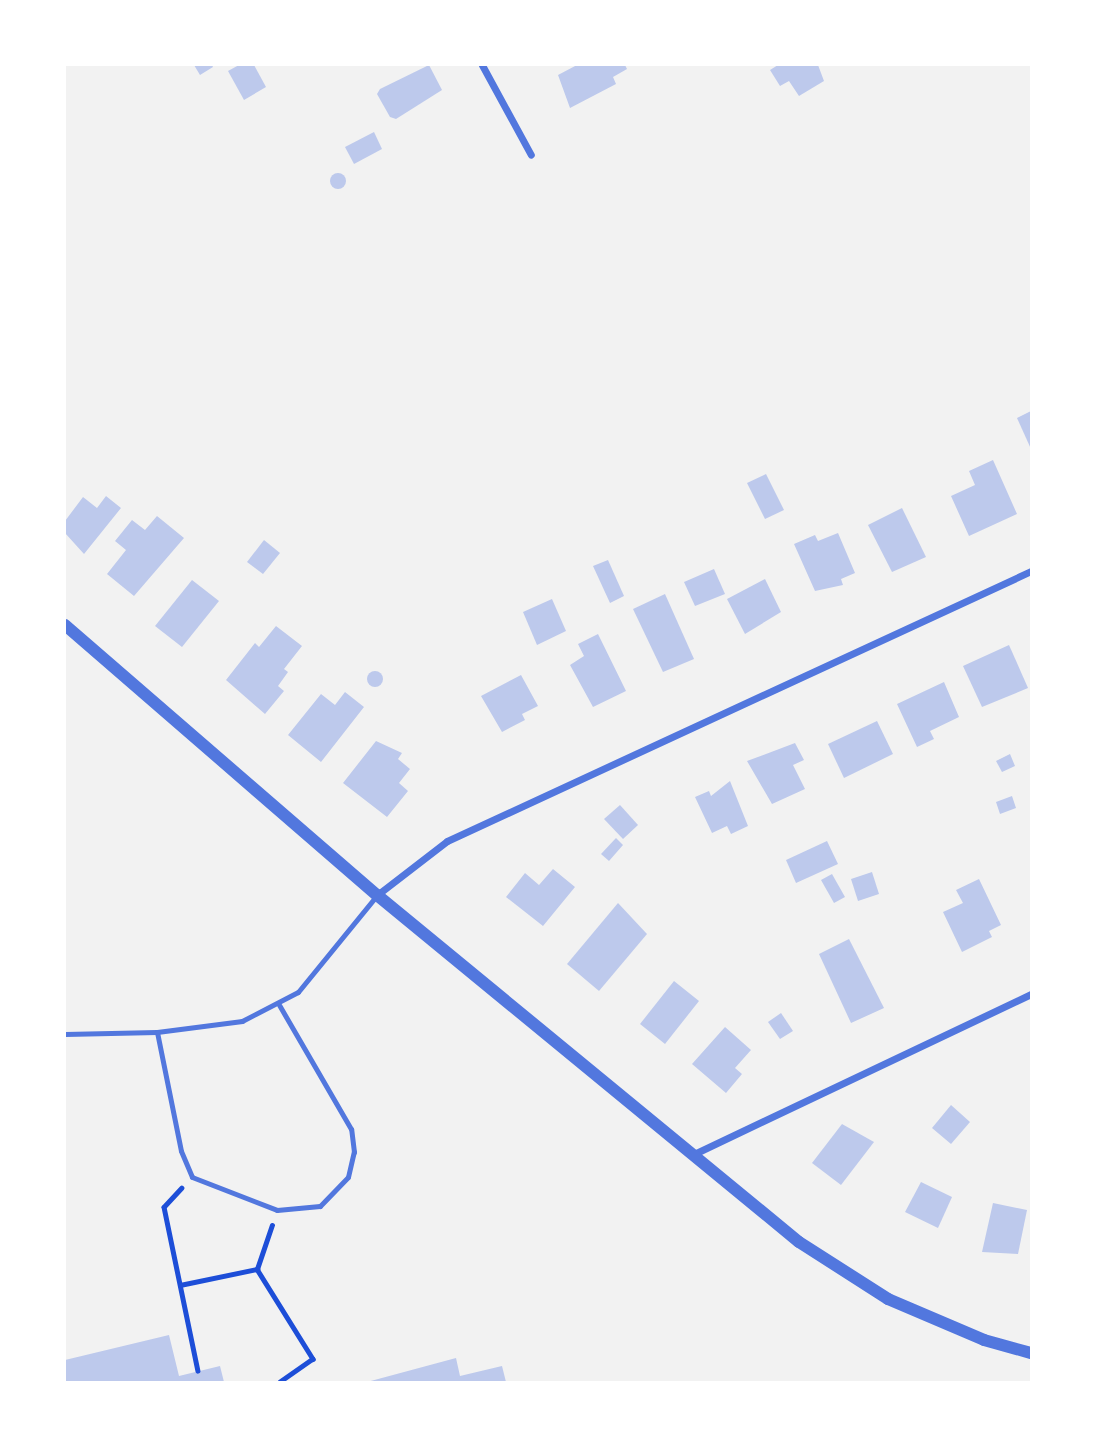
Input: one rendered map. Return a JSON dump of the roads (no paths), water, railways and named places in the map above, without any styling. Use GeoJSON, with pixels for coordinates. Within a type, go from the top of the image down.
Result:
{"type":"FeatureCollection","features":[{"type":"Feature","properties":{"kind":"street"},"geometry":{"type":"LineString","coordinates":[[482,65],[531,155]]}},
{"type":"Feature","properties":{"kind":"street"},"geometry":{"type":"LineString","coordinates":[[377,895],[447,841],[1031,571]]}},
{"type":"Feature","properties":{"kind":"street"},"geometry":{"type":"LineString","coordinates":[[65,625],[377,895],[799,1242],[888,1299],[984,1340],[1031,1353]]}},
{"type":"Feature","properties":{"kind":"street"},"geometry":{"type":"LineString","coordinates":[[694,1154],[1031,994]]}},
{"type":"Feature","properties":{"kind":"lane"},"geometry":{"type":"LineString","coordinates":[[65,1034],[157,1032],[242,1021],[279,1004],[315,975],[377,895]]}},
{"type":"Feature","properties":{"kind":"lane"},"geometry":{"type":"LineString","coordinates":[[157,1032],[181,1151],[192,1177],[277,1210],[320,1206],[348,1177],[354,1152],[342,1109],[279,1004]]}}]}
